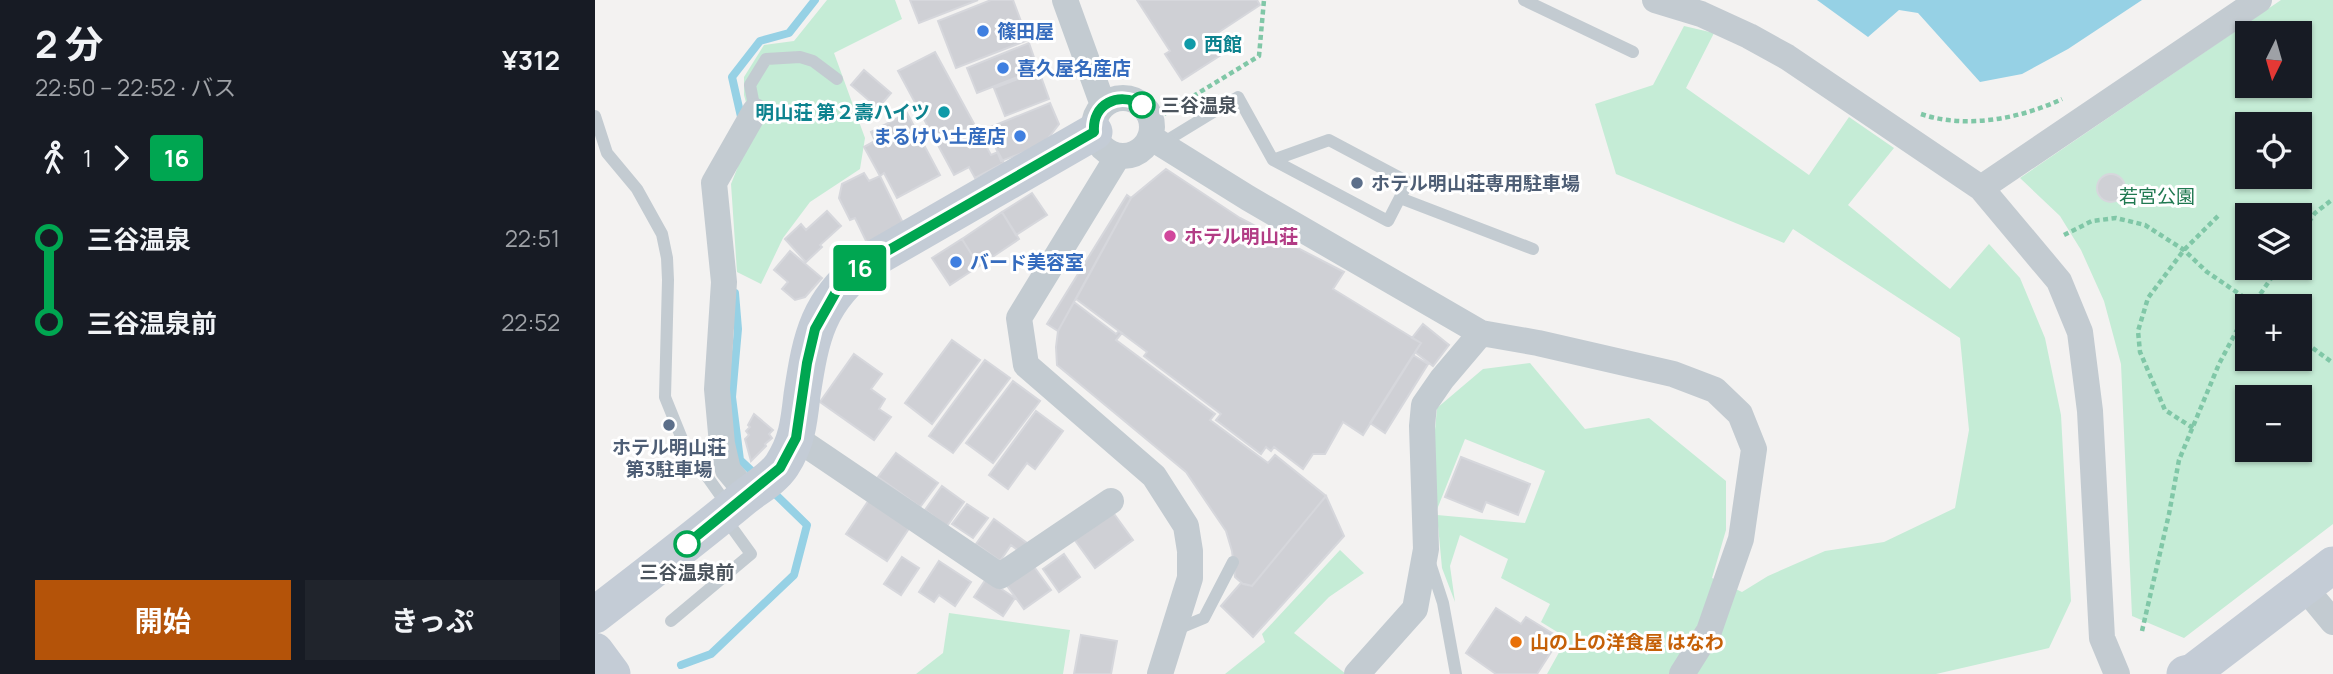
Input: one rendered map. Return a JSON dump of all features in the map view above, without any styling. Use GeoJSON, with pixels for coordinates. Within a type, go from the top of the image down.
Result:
{"type":"FeatureCollection","features":[{"type":"Feature","properties":{"kind":"street"},"geometry":{"type":"LineString","coordinates":[[1065,0],[1105,131],[1128,156],[1138,152],[1154,135]]}},
{"type":"Feature","properties":{"kind":"street"},"geometry":{"type":"LineString","coordinates":[[1655,0],[1701,14],[1787,57],[1981,188],[2059,281],[2080,332],[2090,411],[2102,638],[2117,674]]}},
{"type":"Feature","properties":{"kind":"street"},"geometry":{"type":"LineString","coordinates":[[1981,188],[2259,0]]}},
{"type":"Feature","properties":{"kind":"street"},"geometry":{"type":"LineString","coordinates":[[1160,674],[1189,578],[1190,551],[1186,526],[1154,475],[1026,365],[1019,318],[1105,131],[1112,100],[1123,98],[1133,100],[1148,113],[1154,135],[1248,198],[1481,333],[1538,343],[1673,374],[1715,390],[1740,414],[1754,450],[1741,539],[1709,631],[1682,674]]}},
{"type":"Feature","properties":{"kind":"street"},"geometry":{"type":"LineString","coordinates":[[733,506],[722,444],[717,388],[724,282],[714,183],[755,111]]}},
{"type":"Feature","properties":{"kind":"street"},"geometry":{"type":"LineString","coordinates":[[595,615],[780,468],[796,438],[815,329],[837,290],[868,262],[1105,131]]}},
{"type":"Feature","properties":{"kind":"street"},"geometry":{"type":"LineString","coordinates":[[1357,674],[1415,609],[1426,550],[1422,426],[1424,405],[1481,333]]}},
{"type":"Feature","properties":{"kind":"street"},"geometry":{"type":"LineString","coordinates":[[796,438],[1000,576],[1111,501]]}},
{"type":"Feature","properties":{"kind":"street"},"geometry":{"type":"LineString","coordinates":[[2185,674],[2193,672],[2333,565]]}},
{"type":"Feature","properties":{"kind":"street"},"geometry":{"type":"LineString","coordinates":[[2304,587],[2333,622]]}},
{"type":"Feature","properties":{"kind":"street"},"geometry":{"type":"LineString","coordinates":[[595,651],[612,674]]}},
{"type":"Feature","properties":{"kind":"lane"},"geometry":{"type":"LineString","coordinates":[[1524,0],[1633,52]]}},
{"type":"Feature","properties":{"kind":"lane"},"geometry":{"type":"LineString","coordinates":[[755,111],[750,85],[766,58],[800,57],[813,61],[837,79]]}},
{"type":"Feature","properties":{"kind":"lane"},"geometry":{"type":"LineString","coordinates":[[1154,135],[1238,97],[1273,160],[1388,221],[1408,182],[1329,140],[1273,160]]}},
{"type":"Feature","properties":{"kind":"lane"},"geometry":{"type":"LineString","coordinates":[[595,116],[607,153],[637,189],[662,234],[668,280],[665,397],[684,444],[733,506],[751,554],[671,621]]}},
{"type":"Feature","properties":{"kind":"lane"},"geometry":{"type":"LineString","coordinates":[[1400,198],[1534,250]]}},
{"type":"Feature","properties":{"kind":"lane"},"geometry":{"type":"LineString","coordinates":[[1426,550],[1443,603],[1456,674]]}},
{"type":"Feature","properties":{"kind":"lane"},"geometry":{"type":"LineString","coordinates":[[1172,631],[1204,618],[1233,562]]}},
{"type":"Feature","properties":{"kind":"path"},"geometry":{"type":"LineString","coordinates":[[1154,135],[1259,56],[1264,0]]}},
{"type":"Feature","properties":{"kind":"path"},"geometry":{"type":"LineString","coordinates":[[1909,110],[1935,119],[1981,121],[2017,115],[2048,106],[2068,96]]}},
{"type":"Feature","properties":{"kind":"path"},"geometry":{"type":"LineString","coordinates":[[2312,217],[2333,199]]}},
{"type":"Feature","properties":{"kind":"path"},"geometry":{"type":"LineString","coordinates":[[2193,428],[2165,410],[2140,352],[2139,331],[2148,298],[2183,250],[2219,215]]}},
{"type":"Feature","properties":{"kind":"path"},"geometry":{"type":"LineString","coordinates":[[2064,235],[2092,221],[2116,218],[2145,225],[2183,250],[2238,294]]}},
{"type":"Feature","properties":{"kind":"path"},"geometry":{"type":"LineString","coordinates":[[2142,631],[2179,460],[2219,364],[2235,334]]}},
{"type":"Feature","properties":{"kind":"path"},"geometry":{"type":"LineString","coordinates":[[2312,348],[2333,363]]}},
{"type":"Feature","properties":{"kind":"green space"},"geometry":{"type":"Polygon","coordinates":[[[827,0],[895,0],[902,19],[834,53],[865,138],[860,169],[810,202],[783,238],[761,284],[737,272],[731,184],[753,129],[744,95],[744,77],[764,45],[794,41],[827,0]]]}},
{"type":"Feature","properties":{"kind":"green space","name":"若宮公園"},"geometry":{"type":"Polygon","coordinates":[[[2281,0],[2333,0],[2333,524],[2184,638],[2132,616],[2121,364],[2104,301],[2081,250],[2060,216],[2020,178],[2235,31],[2235,98],[2312,98],[2312,21],[2250,21],[2281,0]]]}},
{"type":"Feature","properties":{"kind":"green space"},"geometry":{"type":"Polygon","coordinates":[[[1684,26],[1714,33],[1686,88],[1809,175],[1849,117],[1894,148],[1848,205],[1950,289],[1989,244],[2020,278],[2045,338],[2061,415],[2071,601],[2049,648],[1936,674],[1547,674],[1567,638],[1541,622],[1550,604],[1501,578],[1508,559],[1460,535],[1450,566],[1455,602],[1442,568],[1437,515],[1525,523],[1545,471],[1465,439],[1436,512],[1431,474],[1437,408],[1483,369],[1530,363],[1585,429],[1649,418],[1726,481],[1726,530],[1712,578],[1742,592],[1768,576],[1825,551],[1884,542],[1955,508],[1969,430],[1960,338],[1793,229],[1784,243],[1616,174],[1595,104],[1653,85],[1684,26]]]}},
{"type":"Feature","properties":{"kind":"green space"},"geometry":{"type":"Polygon","coordinates":[[[1340,550],[1364,573],[1329,597],[1294,633],[1346,674],[1225,674],[1265,642],[1262,634],[1340,550]]]}},
{"type":"Feature","properties":{"kind":"green space"},"geometry":{"type":"Polygon","coordinates":[[[949,613],[1070,630],[1063,674],[916,674],[943,653],[949,613]]]}},
{"type":"Feature","properties":{"kind":"water"},"geometry":{"type":"Polygon","coordinates":[[[1817,0],[2142,0],[2068,49],[2022,74],[1980,82],[1918,13],[1899,10],[1868,37],[1817,0]]]}},
{"type":"Feature","properties":{"kind":"building"},"geometry":{"type":"Polygon","coordinates":[[[910,0],[978,0],[919,23],[910,0]]]}},
{"type":"Feature","properties":{"kind":"building","name":"篠田屋"},"geometry":{"type":"Polygon","coordinates":[[[991,0],[1013,0],[1028,40],[956,68],[938,21],[991,0]]]}},
{"type":"Feature","properties":{"kind":"building","name":"西館"},"geometry":{"type":"Polygon","coordinates":[[[1137,0],[1257,0],[1260,5],[1210,38],[1221,55],[1182,80],[1165,54],[1170,51],[1137,0]]]}},
{"type":"Feature","properties":{"kind":"building","name":"喜久屋名産店"},"geometry":{"type":"Polygon","coordinates":[[[1029,43],[1038,69],[977,93],[967,68],[1029,43]]]}},
{"type":"Feature","properties":{"kind":"building","name":"明山荘 第２壽ハイツ"},"geometry":{"type":"Polygon","coordinates":[[[935,52],[991,155],[998,152],[1004,163],[975,178],[969,167],[954,175],[898,71],[935,52]]]}},
{"type":"Feature","properties":{"kind":"building"},"geometry":{"type":"Polygon","coordinates":[[[864,70],[891,93],[878,108],[851,85],[864,70]]]}},
{"type":"Feature","properties":{"kind":"building"},"geometry":{"type":"Polygon","coordinates":[[[1039,71],[1049,99],[1005,116],[994,88],[1039,71]]]}},
{"type":"Feature","properties":{"kind":"building","name":"まるけい土産店"},"geometry":{"type":"Polygon","coordinates":[[[1050,103],[1059,124],[1043,145],[1001,161],[988,128],[1050,103]]]}},
{"type":"Feature","properties":{"kind":"building"},"geometry":{"type":"Polygon","coordinates":[[[907,113],[940,175],[897,198],[884,173],[880,176],[864,147],[875,141],[871,132],[907,113]]]}},
{"type":"Feature","properties":{"kind":"building"},"geometry":{"type":"Polygon","coordinates":[[[1166,169],[1240,218],[1344,272],[1333,289],[1421,343],[1363,435],[1343,422],[1325,454],[1313,454],[1303,469],[1274,447],[1271,451],[1266,447],[1261,454],[1216,420],[1221,414],[1144,356],[1147,352],[1076,299],[1131,198],[1166,169]]]}},
{"type":"Feature","properties":{"kind":"building"},"geometry":{"type":"Polygon","coordinates":[[[864,173],[869,181],[880,176],[905,227],[868,245],[855,218],[850,220],[839,198],[842,184],[864,173]]]}},
{"type":"Feature","properties":{"kind":"building"},"geometry":{"type":"Polygon","coordinates":[[[2111,174],[2121,178],[2125,188],[2121,198],[2111,202],[2101,198],[2097,188],[2101,178],[2111,174]]]}},
{"type":"Feature","properties":{"kind":"building"},"geometry":{"type":"Polygon","coordinates":[[[1032,193],[1047,215],[1016,235],[1002,212],[1032,193]]]}},
{"type":"Feature","properties":{"kind":"building"},"geometry":{"type":"Polygon","coordinates":[[[1127,195],[1131,198],[1058,331],[1047,324],[1127,195]]]}},
{"type":"Feature","properties":{"kind":"building"},"geometry":{"type":"Polygon","coordinates":[[[827,211],[841,226],[806,262],[785,239],[801,224],[806,230],[827,211]]]}},
{"type":"Feature","properties":{"kind":"building"},"geometry":{"type":"Polygon","coordinates":[[[1002,212],[1019,239],[979,266],[962,239],[1002,212]]]}},
{"type":"Feature","properties":{"kind":"building","name":"バード美容室"},"geometry":{"type":"Polygon","coordinates":[[[962,239],[979,266],[950,285],[932,258],[962,239]]]}},
{"type":"Feature","properties":{"kind":"building"},"geometry":{"type":"Polygon","coordinates":[[[790,251],[822,278],[805,297],[795,300],[782,289],[788,282],[774,270],[790,251]]]}},
{"type":"Feature","properties":{"kind":"building"},"geometry":{"type":"Polygon","coordinates":[[[1074,302],[1116,334],[1119,331],[1122,333],[1116,340],[1215,414],[1210,420],[1268,463],[1275,455],[1326,496],[1252,586],[1243,584],[1235,577],[1226,531],[1186,472],[1057,365],[1058,331],[1074,302]]]}},
{"type":"Feature","properties":{"kind":"building"},"geometry":{"type":"Polygon","coordinates":[[[1423,324],[1449,345],[1433,366],[1415,352],[1421,343],[1412,338],[1423,324]]]}},
{"type":"Feature","properties":{"kind":"building"},"geometry":{"type":"Polygon","coordinates":[[[952,340],[980,360],[932,424],[905,403],[952,340]]]}},
{"type":"Feature","properties":{"kind":"building"},"geometry":{"type":"Polygon","coordinates":[[[854,354],[882,374],[871,389],[885,399],[879,409],[891,417],[874,440],[820,402],[854,354]]]}},
{"type":"Feature","properties":{"kind":"building"},"geometry":{"type":"Polygon","coordinates":[[[1413,355],[1428,364],[1385,433],[1370,423],[1413,355]]]}},
{"type":"Feature","properties":{"kind":"building"},"geometry":{"type":"Polygon","coordinates":[[[985,360],[1010,378],[953,453],[929,436],[985,360]]]}},
{"type":"Feature","properties":{"kind":"building"},"geometry":{"type":"Polygon","coordinates":[[[1013,381],[1040,401],[993,463],[966,443],[1013,381]]]}},
{"type":"Feature","properties":{"kind":"building"},"geometry":{"type":"Polygon","coordinates":[[[1036,411],[1063,431],[1035,469],[1027,463],[1008,489],[989,475],[1036,411]]]}},
{"type":"Feature","properties":{"kind":"building"},"geometry":{"type":"Polygon","coordinates":[[[754,414],[773,430],[769,434],[772,438],[751,461],[745,439],[749,435],[746,431],[754,414]]]}},
{"type":"Feature","properties":{"kind":"building"},"geometry":{"type":"Polygon","coordinates":[[[896,453],[938,483],[920,507],[878,477],[896,453]]]}},
{"type":"Feature","properties":{"kind":"building"},"geometry":{"type":"Polygon","coordinates":[[[1461,457],[1530,484],[1518,515],[1486,502],[1482,512],[1445,497],[1461,457]]]}},
{"type":"Feature","properties":{"kind":"building"},"geometry":{"type":"Polygon","coordinates":[[[942,486],[964,502],[947,526],[925,510],[942,486]]]}},
{"type":"Feature","properties":{"kind":"building"},"geometry":{"type":"Polygon","coordinates":[[[1326,496],[1344,536],[1253,637],[1221,606],[1241,583],[1252,586],[1326,496]]]}},
{"type":"Feature","properties":{"kind":"building"},"geometry":{"type":"Polygon","coordinates":[[[871,497],[912,524],[887,561],[846,534],[871,497]]]}},
{"type":"Feature","properties":{"kind":"building"},"geometry":{"type":"Polygon","coordinates":[[[967,504],[988,518],[973,538],[952,524],[967,504]]]}},
{"type":"Feature","properties":{"kind":"building"},"geometry":{"type":"Polygon","coordinates":[[[1112,511],[1133,540],[1095,568],[1074,539],[1112,511]]]}},
{"type":"Feature","properties":{"kind":"building"},"geometry":{"type":"Polygon","coordinates":[[[994,519],[1027,543],[1020,552],[1011,545],[1000,561],[976,544],[994,519]]]}},
{"type":"Feature","properties":{"kind":"building"},"geometry":{"type":"Polygon","coordinates":[[[1064,554],[1080,577],[1059,592],[1043,569],[1064,554]]]}},
{"type":"Feature","properties":{"kind":"building"},"geometry":{"type":"Polygon","coordinates":[[[902,557],[919,568],[901,595],[884,584],[902,557]]]}},
{"type":"Feature","properties":{"kind":"building"},"geometry":{"type":"Polygon","coordinates":[[[939,561],[971,582],[955,606],[939,595],[934,602],[919,592],[939,561]]]}},
{"type":"Feature","properties":{"kind":"building"},"geometry":{"type":"Polygon","coordinates":[[[1032,564],[1051,590],[1024,609],[1005,583],[1032,564]]]}},
{"type":"Feature","properties":{"kind":"building"},"geometry":{"type":"Polygon","coordinates":[[[986,579],[1015,598],[1003,616],[974,597],[986,579]]]}},
{"type":"Feature","properties":{"kind":"building","name":"山の上の洋食屋 はなわ"},"geometry":{"type":"Polygon","coordinates":[[[1496,608],[1521,624],[1526,617],[1560,638],[1537,674],[1496,674],[1466,653],[1496,608]]]}},
{"type":"Feature","properties":{"kind":"building"},"geometry":{"type":"Polygon","coordinates":[[[1081,635],[1117,641],[1111,674],[1074,674],[1081,635]]]}},
{"type":"Feature","properties":{"kind":"waterway"},"geometry":{"type":"LineString","coordinates":[[742,121],[732,77],[760,41],[789,33],[815,0]]}},
{"type":"Feature","properties":{"kind":"waterway"},"geometry":{"type":"LineString","coordinates":[[735,293],[738,329],[732,397],[740,460],[756,475]]}},
{"type":"Feature","properties":{"kind":"waterway"},"geometry":{"type":"LineString","coordinates":[[681,665],[711,654],[794,575],[807,525],[770,489]]}},
{"type":"Feature","properties":{"kind":"bus line","name":"16"},"geometry":{"type":"LineString","coordinates":[[687,544],[780,468],[796,438],[815,329],[837,290],[854,273],[868,262],[1094,132],[1095,117],[1103,105],[1123,98],[1142,105]]}},
{"type":"Feature","properties":{"kind":"place","name":"篠田屋"},"geometry":{"type":"Point","coordinates":[983,31]}},
{"type":"Feature","properties":{"kind":"place","name":"西館"},"geometry":{"type":"Point","coordinates":[1190,44]}},
{"type":"Feature","properties":{"kind":"place","name":"喜久屋名産店"},"geometry":{"type":"Point","coordinates":[1003,68]}},
{"type":"Feature","properties":{"kind":"place","name":"三谷温泉"},"geometry":{"type":"Point","coordinates":[1142,105]}},
{"type":"Feature","properties":{"kind":"place","name":"明山荘 第２壽ハイツ"},"geometry":{"type":"Point","coordinates":[944,112]}},
{"type":"Feature","properties":{"kind":"place","name":"まるけい土産店"},"geometry":{"type":"Point","coordinates":[1020,136]}},
{"type":"Feature","properties":{"kind":"place","name":"ホテル明山荘専用駐車場"},"geometry":{"type":"Point","coordinates":[1357,183]}},
{"type":"Feature","properties":{"kind":"place","name":"ホテル明山荘"},"geometry":{"type":"Point","coordinates":[1170,236]}},
{"type":"Feature","properties":{"kind":"place","name":"バード美容室"},"geometry":{"type":"Point","coordinates":[956,262]}},
{"type":"Feature","properties":{"kind":"place","name":"ホテル明山荘 第3駐車場"},"geometry":{"type":"Point","coordinates":[669,425]}},
{"type":"Feature","properties":{"kind":"place","name":"三谷温泉前"},"geometry":{"type":"Point","coordinates":[687,544]}},
{"type":"Feature","properties":{"kind":"place","name":"山の上の洋食屋 はなわ"},"geometry":{"type":"Point","coordinates":[1516,642]}}]}
